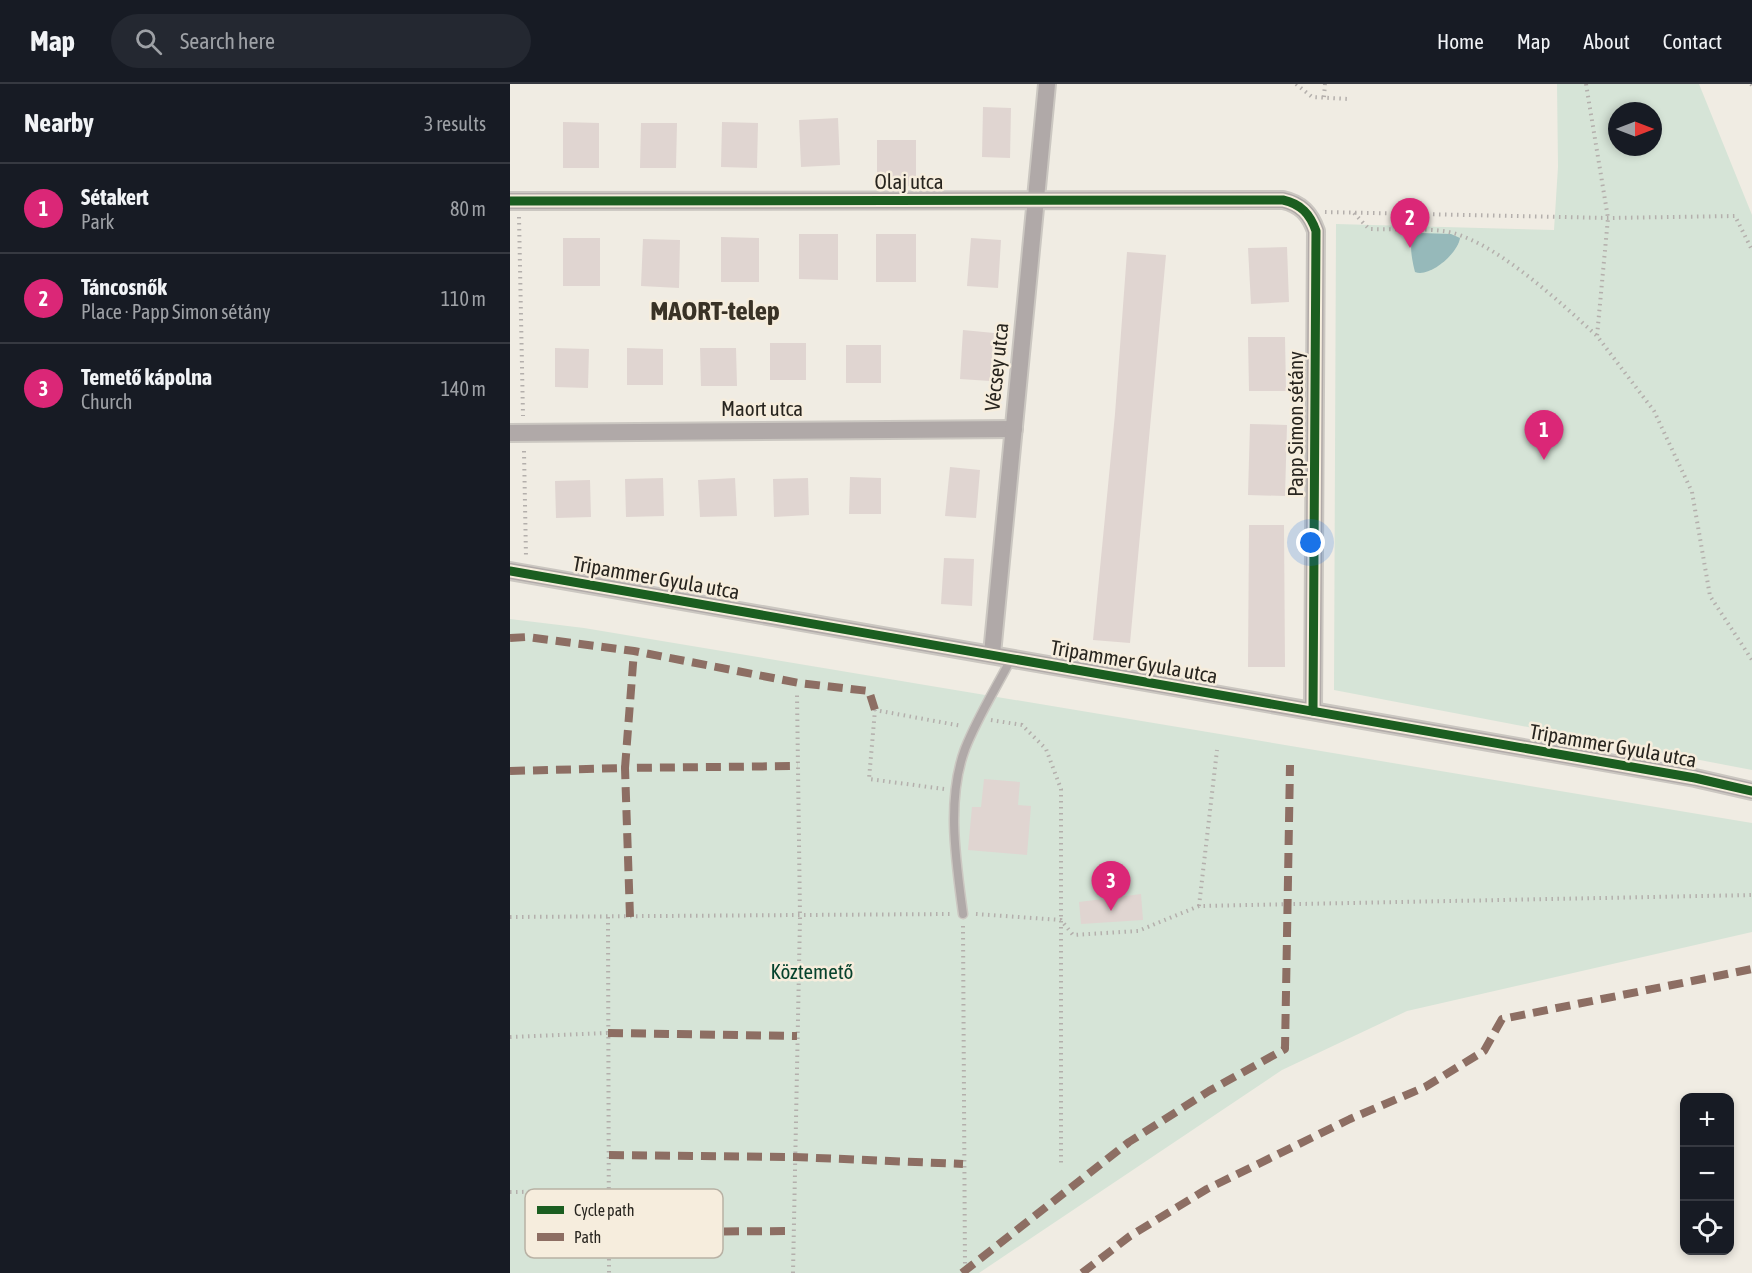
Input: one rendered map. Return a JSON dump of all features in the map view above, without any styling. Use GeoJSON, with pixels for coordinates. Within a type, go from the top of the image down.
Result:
{"type":"FeatureCollection","features":[{"type":"Feature","properties":{"kind":"street","name":"Vécsey utca"},"geometry":{"type":"LineString","coordinates":[[992,654],[1047,84]]}},
{"type":"Feature","properties":{"kind":"street","name":"Olaj utca"},"geometry":{"type":"LineString","coordinates":[[514,201],[1283,200],[1306,211]]}},
{"type":"Feature","properties":{"kind":"street","name":"Papp Simon sétány"},"geometry":{"type":"LineString","coordinates":[[1306,211],[1316,231],[1313,711]]}},
{"type":"Feature","properties":{"kind":"street","name":"Maort utca"},"geometry":{"type":"LineString","coordinates":[[517,433],[1014,429]]}},
{"type":"Feature","properties":{"kind":"street","name":"Tripammer Gyula utca"},"geometry":{"type":"LineString","coordinates":[[518,573],[1695,778],[1752,791]]}},
{"type":"Feature","properties":{"kind":"lane"},"geometry":{"type":"LineString","coordinates":[[963,914],[955,853],[956,790],[964,751],[1011,659]]}},
{"type":"Feature","properties":{"kind":"path"},"geometry":{"type":"LineString","coordinates":[[1296,84],[1312,98],[1348,99]]}},
{"type":"Feature","properties":{"kind":"path"},"geometry":{"type":"LineString","coordinates":[[1324,98],[1325,84]]}},
{"type":"Feature","properties":{"kind":"path"},"geometry":{"type":"LineString","coordinates":[[1586,84],[1608,218],[1597,336]]}},
{"type":"Feature","properties":{"kind":"path"},"geometry":{"type":"LineString","coordinates":[[514,201],[518,573]]}},
{"type":"Feature","properties":{"kind":"path"},"geometry":{"type":"LineString","coordinates":[[1306,211],[1608,218],[1736,216],[1752,250]]}},
{"type":"Feature","properties":{"kind":"path"},"geometry":{"type":"LineString","coordinates":[[1354,212],[1370,229],[1443,231],[1463,236],[1547,290],[1597,336],[1654,411],[1692,492],[1710,596],[1752,660]]}},
{"type":"Feature","properties":{"kind":"path"},"geometry":{"type":"LineString","coordinates":[[793,1273],[800,917],[797,694]]}},
{"type":"Feature","properties":{"kind":"path"},"geometry":{"type":"LineString","coordinates":[[956,790],[869,779],[875,710],[975,728]]}},
{"type":"Feature","properties":{"kind":"path"},"geometry":{"type":"LineString","coordinates":[[980,718],[1022,725],[1046,749],[1061,789],[1061,1166]]}},
{"type":"Feature","properties":{"kind":"path"},"geometry":{"type":"LineString","coordinates":[[1199,906],[1217,750]]}},
{"type":"Feature","properties":{"kind":"path"},"geometry":{"type":"LineString","coordinates":[[510,917],[800,917],[963,914],[1061,921],[1073,935],[1138,931],[1199,906],[1752,895]]}},
{"type":"Feature","properties":{"kind":"path"},"geometry":{"type":"LineString","coordinates":[[963,914],[965,1271]]}},
{"type":"Feature","properties":{"kind":"path"},"geometry":{"type":"LineString","coordinates":[[608,917],[609,1189]]}},
{"type":"Feature","properties":{"kind":"path"},"geometry":{"type":"LineString","coordinates":[[510,1036],[608,1033]]}},
{"type":"Feature","properties":{"kind":"path"},"geometry":{"type":"LineString","coordinates":[[510,1192],[525,1192]]}},
{"type":"Feature","properties":{"kind":"green space"},"geometry":{"type":"Polygon","coordinates":[[[1557,84],[1699,84],[1752,215],[1752,770],[1334,690],[1336,224],[1554,230],[1558,167],[1557,84]]]}},
{"type":"Feature","properties":{"kind":"green space","name":"Köztemető"},"geometry":{"type":"Polygon","coordinates":[[[510,619],[584,628],[1752,823],[1752,932],[1407,1011],[1282,1070],[979,1273],[510,1273],[510,619]]]}},
{"type":"Feature","properties":{"kind":"water"},"geometry":{"type":"Polygon","coordinates":[[[1413,234],[1451,234],[1460,238],[1449,257],[1435,268],[1421,273],[1415,272],[1411,248],[1413,234]]]}},
{"type":"Feature","properties":{"kind":"building"},"geometry":{"type":"Polygon","coordinates":[[[983,107],[1011,108],[1010,158],[982,157],[983,107]]]}},
{"type":"Feature","properties":{"kind":"building"},"geometry":{"type":"Polygon","coordinates":[[[838,118],[840,165],[801,167],[799,120],[838,118]]]}},
{"type":"Feature","properties":{"kind":"building"},"geometry":{"type":"Polygon","coordinates":[[[563,122],[599,123],[599,168],[563,168],[563,122]]]}},
{"type":"Feature","properties":{"kind":"building"},"geometry":{"type":"Polygon","coordinates":[[[722,122],[758,123],[757,168],[721,167],[722,122]]]}},
{"type":"Feature","properties":{"kind":"building"},"geometry":{"type":"Polygon","coordinates":[[[641,123],[677,123],[676,168],[640,168],[641,123]]]}},
{"type":"Feature","properties":{"kind":"building"},"geometry":{"type":"Polygon","coordinates":[[[877,140],[916,140],[916,186],[877,187],[877,140]]]}},
{"type":"Feature","properties":{"kind":"building"},"geometry":{"type":"Polygon","coordinates":[[[799,234],[838,234],[838,280],[799,279],[799,234]]]}},
{"type":"Feature","properties":{"kind":"building"},"geometry":{"type":"Polygon","coordinates":[[[876,234],[916,234],[916,282],[876,282],[876,234]]]}},
{"type":"Feature","properties":{"kind":"building"},"geometry":{"type":"Polygon","coordinates":[[[721,237],[759,238],[759,282],[721,282],[721,237]]]}},
{"type":"Feature","properties":{"kind":"building"},"geometry":{"type":"Polygon","coordinates":[[[563,238],[600,238],[600,286],[563,286],[563,238]]]}},
{"type":"Feature","properties":{"kind":"building"},"geometry":{"type":"Polygon","coordinates":[[[971,238],[1001,240],[998,288],[967,286],[971,238]]]}},
{"type":"Feature","properties":{"kind":"building"},"geometry":{"type":"Polygon","coordinates":[[[643,239],[680,240],[679,288],[641,286],[643,239]]]}},
{"type":"Feature","properties":{"kind":"building"},"geometry":{"type":"Polygon","coordinates":[[[1287,247],[1289,302],[1251,304],[1248,248],[1287,247]]]}},
{"type":"Feature","properties":{"kind":"building"},"geometry":{"type":"Polygon","coordinates":[[[1127,252],[1166,255],[1130,643],[1093,640],[1115,414],[1127,252]]]}},
{"type":"Feature","properties":{"kind":"building"},"geometry":{"type":"Polygon","coordinates":[[[963,330],[994,333],[990,381],[960,379],[963,330]]]}},
{"type":"Feature","properties":{"kind":"building"},"geometry":{"type":"Polygon","coordinates":[[[1248,337],[1285,337],[1286,391],[1249,391],[1248,337]]]}},
{"type":"Feature","properties":{"kind":"building"},"geometry":{"type":"Polygon","coordinates":[[[770,343],[806,343],[806,380],[770,380],[770,343]]]}},
{"type":"Feature","properties":{"kind":"building"},"geometry":{"type":"Polygon","coordinates":[[[846,345],[881,345],[881,383],[846,383],[846,345]]]}},
{"type":"Feature","properties":{"kind":"building"},"geometry":{"type":"Polygon","coordinates":[[[555,348],[589,349],[588,388],[555,387],[555,348]]]}},
{"type":"Feature","properties":{"kind":"building"},"geometry":{"type":"Polygon","coordinates":[[[627,348],[663,349],[663,385],[627,385],[627,348]]]}},
{"type":"Feature","properties":{"kind":"building"},"geometry":{"type":"Polygon","coordinates":[[[700,348],[736,348],[737,386],[701,386],[700,348]]]}},
{"type":"Feature","properties":{"kind":"building"},"geometry":{"type":"Polygon","coordinates":[[[1250,424],[1287,425],[1285,496],[1248,495],[1250,424]]]}},
{"type":"Feature","properties":{"kind":"building"},"geometry":{"type":"Polygon","coordinates":[[[950,467],[980,470],[976,518],[945,516],[950,467]]]}},
{"type":"Feature","properties":{"kind":"building"},"geometry":{"type":"Polygon","coordinates":[[[850,477],[881,478],[881,514],[849,514],[850,477]]]}},
{"type":"Feature","properties":{"kind":"building"},"geometry":{"type":"Polygon","coordinates":[[[663,478],[664,516],[626,517],[625,479],[663,478]]]}},
{"type":"Feature","properties":{"kind":"building"},"geometry":{"type":"Polygon","coordinates":[[[735,478],[737,516],[700,517],[698,480],[735,478]]]}},
{"type":"Feature","properties":{"kind":"building"},"geometry":{"type":"Polygon","coordinates":[[[808,478],[809,515],[774,517],[773,479],[808,478]]]}},
{"type":"Feature","properties":{"kind":"building"},"geometry":{"type":"Polygon","coordinates":[[[590,480],[591,517],[556,518],[555,481],[590,480]]]}},
{"type":"Feature","properties":{"kind":"building"},"geometry":{"type":"Polygon","coordinates":[[[1249,525],[1284,525],[1285,667],[1248,667],[1249,525]]]}},
{"type":"Feature","properties":{"kind":"building"},"geometry":{"type":"Polygon","coordinates":[[[944,558],[974,559],[972,606],[941,604],[944,558]]]}},
{"type":"Feature","properties":{"kind":"building"},"geometry":{"type":"Polygon","coordinates":[[[984,779],[1020,782],[1018,805],[1031,806],[1027,855],[968,850],[972,807],[981,807],[984,779]]]}},
{"type":"Feature","properties":{"kind":"building"},"geometry":{"type":"Polygon","coordinates":[[[1141,894],[1143,920],[1081,924],[1079,902],[1141,894]]]}},
{"type":"Feature","properties":{"kind":"marked path"},"geometry":{"type":"LineString","coordinates":[[510,638],[527,637],[634,651],[799,683],[869,691],[875,710]]}},
{"type":"Feature","properties":{"kind":"marked path"},"geometry":{"type":"LineString","coordinates":[[510,771],[625,768],[634,651]]}},
{"type":"Feature","properties":{"kind":"marked path"},"geometry":{"type":"LineString","coordinates":[[962,1273],[1129,1142],[1209,1091],[1285,1049],[1290,765]]}},
{"type":"Feature","properties":{"kind":"marked path"},"geometry":{"type":"LineString","coordinates":[[630,917],[625,768],[798,766]]}},
{"type":"Feature","properties":{"kind":"marked path"},"geometry":{"type":"LineString","coordinates":[[1082,1273],[1130,1236],[1207,1189],[1350,1119],[1425,1087],[1484,1051],[1502,1019],[1752,969]]}},
{"type":"Feature","properties":{"kind":"marked path"},"geometry":{"type":"LineString","coordinates":[[608,1033],[797,1036]]}},
{"type":"Feature","properties":{"kind":"marked path"},"geometry":{"type":"LineString","coordinates":[[609,1155],[794,1157],[963,1164]]}},
{"type":"Feature","properties":{"kind":"marked path"},"geometry":{"type":"LineString","coordinates":[[723,1231],[793,1231]]}},
{"type":"Feature","properties":{"kind":"cycle path"},"geometry":{"type":"LineString","coordinates":[[510,201],[1283,200],[1300,207],[1308,215],[1316,231],[1313,711]]}},
{"type":"Feature","properties":{"kind":"cycle path"},"geometry":{"type":"LineString","coordinates":[[510,571],[1695,778],[1752,791]]}},
{"type":"Feature","properties":{"kind":"place","name":"Táncosnők"},"geometry":{"type":"Point","coordinates":[1410,248]}},
{"type":"Feature","properties":{"kind":"place","name":"Sétakert"},"geometry":{"type":"Point","coordinates":[1544,460]}},
{"type":"Feature","properties":{"kind":"place","name":"Temető kápolna"},"geometry":{"type":"Point","coordinates":[1111,911]}},
{"type":"Feature","properties":{"kind":"district","name":"MAORT-telep"},"geometry":{"type":"Point","coordinates":[715,311]}}]}
